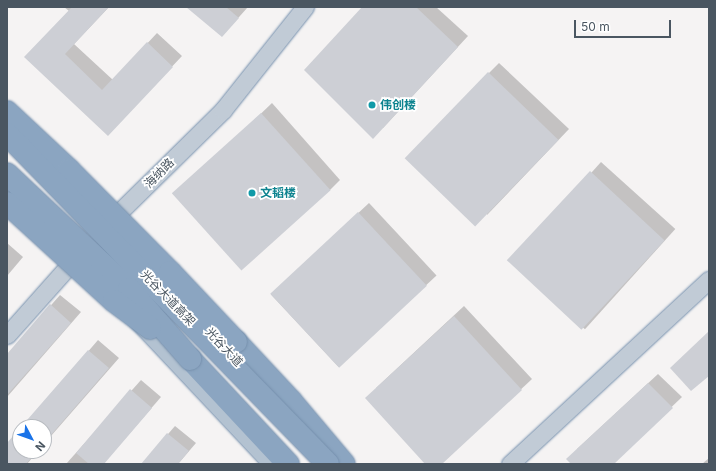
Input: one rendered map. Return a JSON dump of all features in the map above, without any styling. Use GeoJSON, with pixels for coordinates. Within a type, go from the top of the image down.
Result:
{"type":"FeatureCollection","features":[{"type":"Feature","properties":{"kind":"highway"},"geometry":{"type":"LineString","coordinates":[[7,112],[69,170],[164,266],[291,401],[344,464]]}},
{"type":"Feature","properties":{"kind":"highway","name":"光谷大道高架"},"geometry":{"type":"LineString","coordinates":[[7,134],[328,464]]}},
{"type":"Feature","properties":{"kind":"highway","name":"光谷大道高架"},"geometry":{"type":"LineString","coordinates":[[7,174],[128,290],[288,464]]}},
{"type":"Feature","properties":{"kind":"highway"},"geometry":{"type":"LineString","coordinates":[[7,203],[114,301],[190,359]]}},
{"type":"Feature","properties":{"kind":"main road","name":"海纳路"},"geometry":{"type":"LineString","coordinates":[[7,335],[78,255],[222,110],[305,7]]}},
{"type":"Feature","properties":{"kind":"main road","name":"光谷大道"},"geometry":{"type":"LineString","coordinates":[[7,130],[107,225],[297,426],[338,464]]}},
{"type":"Feature","properties":{"kind":"main road"},"geometry":{"type":"LineString","coordinates":[[7,188],[78,255],[273,464]]}},
{"type":"Feature","properties":{"kind":"main road"},"geometry":{"type":"LineString","coordinates":[[510,464],[709,280]]}},
{"type":"Feature","properties":{"kind":"building"},"geometry":{"type":"Polygon","coordinates":[[[72,7],[109,7],[65,54],[102,90],[147,42],[173,67],[108,136],[24,57],[72,7]]]}},
{"type":"Feature","properties":{"kind":"building"},"geometry":{"type":"Polygon","coordinates":[[[186,7],[226,7],[239,18],[222,37],[186,7]]]}},
{"type":"Feature","properties":{"kind":"building","name":"伟创楼"},"geometry":{"type":"Polygon","coordinates":[[[362,7],[416,7],[458,47],[373,139],[304,70],[362,7]]]}},
{"type":"Feature","properties":{"kind":"building"},"geometry":{"type":"Polygon","coordinates":[[[488,72],[558,140],[475,226],[405,158],[488,72]]]}},
{"type":"Feature","properties":{"kind":"building","name":"文韬楼"},"geometry":{"type":"Polygon","coordinates":[[[261,113],[331,190],[241,271],[172,193],[261,113]]]}},
{"type":"Feature","properties":{"kind":"building"},"geometry":{"type":"Polygon","coordinates":[[[590,171],[665,241],[581,330],[507,260],[590,171]]]}},
{"type":"Feature","properties":{"kind":"building"},"geometry":{"type":"Polygon","coordinates":[[[358,212],[427,286],[339,368],[270,294],[358,212]]]}},
{"type":"Feature","properties":{"kind":"building"},"geometry":{"type":"Polygon","coordinates":[[[50,304],[71,323],[7,395],[7,354],[50,304]]]}},
{"type":"Feature","properties":{"kind":"building"},"geometry":{"type":"Polygon","coordinates":[[[454,316],[522,390],[442,464],[425,464],[365,398],[454,316]]]}},
{"type":"Feature","properties":{"kind":"building"},"geometry":{"type":"Polygon","coordinates":[[[709,331],[709,376],[691,391],[670,368],[709,331]]]}},
{"type":"Feature","properties":{"kind":"building"},"geometry":{"type":"Polygon","coordinates":[[[88,350],[109,368],[52,434],[52,419],[28,419],[88,350]]]}},
{"type":"Feature","properties":{"kind":"building"},"geometry":{"type":"Polygon","coordinates":[[[648,383],[673,408],[614,464],[571,464],[566,459],[648,383]]]}},
{"type":"Feature","properties":{"kind":"building"},"geometry":{"type":"Polygon","coordinates":[[[130,389],[152,408],[104,464],[89,464],[76,453],[130,389]]]}},
{"type":"Feature","properties":{"kind":"building"},"geometry":{"type":"Polygon","coordinates":[[[167,433],[189,451],[178,464],[141,464],[167,433]]]}},
{"type":"Feature","properties":{"kind":"building"},"geometry":{"type":"Polygon","coordinates":[[[12,437],[12,459],[30,459],[26,464],[7,464],[7,443],[12,437]]]}},
{"type":"Feature","properties":{"kind":"place","name":"伟创楼"},"geometry":{"type":"Point","coordinates":[372,105]}},
{"type":"Feature","properties":{"kind":"place","name":"文韬楼"},"geometry":{"type":"Point","coordinates":[252,193]}}]}
